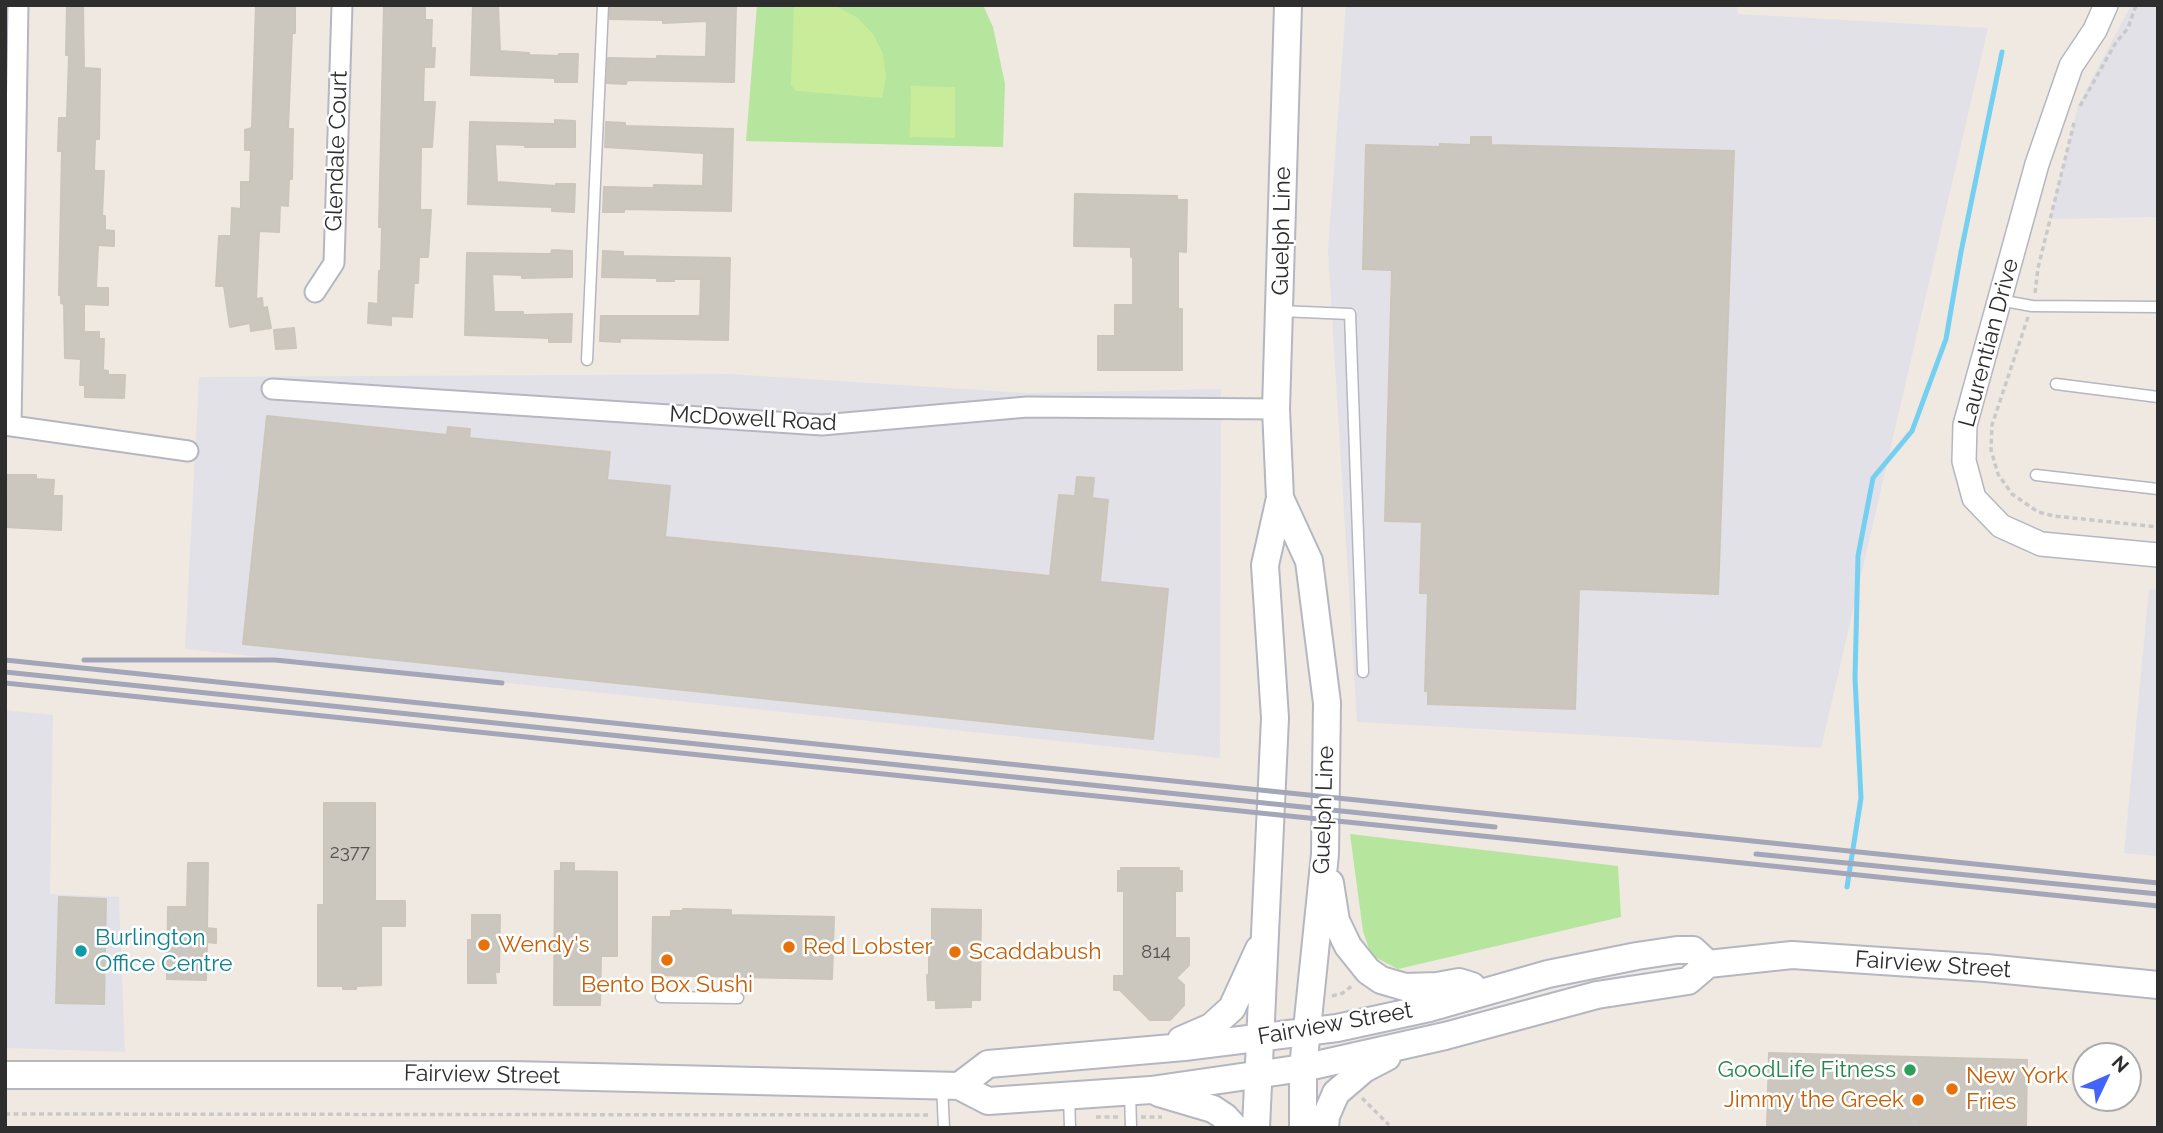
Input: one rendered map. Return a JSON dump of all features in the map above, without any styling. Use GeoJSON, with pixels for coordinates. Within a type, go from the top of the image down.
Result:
{"type":"FeatureCollection","features":[{"type":"Feature","properties":{"kind":"main road","name":"Guelph Line"},"geometry":{"type":"LineString","coordinates":[[1256,1128],[1275,718],[1265,565],[1280,498],[1276,409],[1288,5]]}},
{"type":"Feature","properties":{"kind":"main road","name":"Guelph Line"},"geometry":{"type":"LineString","coordinates":[[1280,498],[1309,561],[1327,703],[1325,854],[1303,1068],[1303,1128]]}},
{"type":"Feature","properties":{"kind":"main road"},"geometry":{"type":"LineString","coordinates":[[1325,854],[1336,921],[1348,946],[1368,971],[1386,983],[1405,987],[1459,982],[1486,992]]}},
{"type":"Feature","properties":{"kind":"main road"},"geometry":{"type":"LineString","coordinates":[[1158,1049],[1211,1027],[1232,1008],[1265,938]]}},
{"type":"Feature","properties":{"kind":"main road","name":"Fairview Street"},"geometry":{"type":"LineString","coordinates":[[950,1086],[988,1064],[1158,1049],[1337,1028],[1429,1007],[1548,974],[1637,956],[1693,950],[1709,964]]}},
{"type":"Feature","properties":{"kind":"main road","name":"Fairview Street"},"geometry":{"type":"LineString","coordinates":[[5,1074],[515,1074],[950,1086],[988,1101],[1140,1091],[1303,1068],[1403,1046],[1597,995],[1688,981],[1709,964],[1792,955],[1986,968],[2158,985]]}},
{"type":"Feature","properties":{"kind":"main road"},"geometry":{"type":"LineString","coordinates":[[1325,1128],[1326,1116],[1336,1093],[1344,1084],[1403,1046]]}},
{"type":"Feature","properties":{"kind":"main road"},"geometry":{"type":"LineString","coordinates":[[1140,1091],[1213,1109],[1235,1128]]}},
{"type":"Feature","properties":{"kind":"street"},"geometry":{"type":"LineString","coordinates":[[18,5],[11,74],[8,425],[188,452]]}},
{"type":"Feature","properties":{"kind":"street","name":"Glendale Court"},"geometry":{"type":"LineString","coordinates":[[315,292],[334,264],[342,5]]}},
{"type":"Feature","properties":{"kind":"street","name":"Laurentian Drive"},"geometry":{"type":"LineString","coordinates":[[2106,5],[2095,30],[2071,66],[2061,89],[2037,164],[1965,425],[1964,461],[1974,498],[2001,526],[2041,544],[2158,555]]}},
{"type":"Feature","properties":{"kind":"street","name":"McDowell Road"},"geometry":{"type":"LineString","coordinates":[[272,389],[822,425],[1027,407],[1276,409]]}},
{"type":"Feature","properties":{"kind":"lane"},"geometry":{"type":"LineString","coordinates":[[587,360],[603,5]]}},
{"type":"Feature","properties":{"kind":"lane"},"geometry":{"type":"LineString","coordinates":[[1999,300],[2032,306],[2158,307]]}},
{"type":"Feature","properties":{"kind":"lane"},"geometry":{"type":"LineString","coordinates":[[1280,311],[1350,314],[1363,671]]}},
{"type":"Feature","properties":{"kind":"lane"},"geometry":{"type":"LineString","coordinates":[[2056,384],[2158,397]]}},
{"type":"Feature","properties":{"kind":"lane"},"geometry":{"type":"LineString","coordinates":[[2036,475],[2158,489]]}},
{"type":"Feature","properties":{"kind":"lane"},"geometry":{"type":"LineString","coordinates":[[661,997],[738,998]]}},
{"type":"Feature","properties":{"kind":"lane"},"geometry":{"type":"LineString","coordinates":[[944,1128],[950,1086]]}},
{"type":"Feature","properties":{"kind":"lane"},"geometry":{"type":"LineString","coordinates":[[1131,1128],[1140,1091]]}},
{"type":"Feature","properties":{"kind":"lane"},"geometry":{"type":"LineString","coordinates":[[1069,1096],[1070,1128]]}},
{"type":"Feature","properties":{"kind":"path"},"geometry":{"type":"LineString","coordinates":[[1332,996],[1353,985]]}},
{"type":"Feature","properties":{"kind":"path"},"geometry":{"type":"LineString","coordinates":[[1338,1004],[1339,994]]}},
{"type":"Feature","properties":{"kind":"path"},"geometry":{"type":"LineString","coordinates":[[1895,1082],[1917,1127]]}},
{"type":"Feature","properties":{"kind":"path"},"geometry":{"type":"LineString","coordinates":[[1357,1093],[1389,1125]]}},
{"type":"Feature","properties":{"kind":"path"},"geometry":{"type":"LineString","coordinates":[[5,1114],[889,1115]]}},
{"type":"Feature","properties":{"kind":"path"},"geometry":{"type":"LineString","coordinates":[[1904,1128],[1930,1128]]}},
{"type":"Feature","properties":{"kind":"shaded area"},"geometry":{"type":"Polygon","coordinates":[[[1346,5],[1737,5],[1738,14],[1988,28],[1821,748],[1357,722],[1328,251],[1346,5]]]}},
{"type":"Feature","properties":{"kind":"shaded area"},"geometry":{"type":"Polygon","coordinates":[[[2131,5],[2158,5],[2158,217],[2050,219],[2078,106],[2131,5]]]}},
{"type":"Feature","properties":{"kind":"shaded area"},"geometry":{"type":"Polygon","coordinates":[[[730,374],[1027,393],[1221,389],[1220,758],[185,649],[199,377],[730,374]]]}},
{"type":"Feature","properties":{"kind":"shaded area"},"geometry":{"type":"Polygon","coordinates":[[[2149,589],[2158,590],[2158,856],[2124,853],[2149,589]]]}},
{"type":"Feature","properties":{"kind":"shaded area"},"geometry":{"type":"Polygon","coordinates":[[[5,710],[53,715],[50,894],[119,897],[125,1052],[5,1048],[5,710]]]}},
{"type":"Feature","properties":{"kind":"green space"},"geometry":{"type":"Polygon","coordinates":[[[757,5],[983,5],[993,27],[1005,84],[1003,147],[746,141],[757,5]]]}},
{"type":"Feature","properties":{"kind":"green space"},"geometry":{"type":"Polygon","coordinates":[[[829,5],[858,18],[873,34],[883,54],[886,76],[882,98],[796,91],[791,85],[794,6],[829,5]]]}},
{"type":"Feature","properties":{"kind":"green space"},"geometry":{"type":"Polygon","coordinates":[[[911,86],[955,87],[955,138],[910,137],[911,86]]]}},
{"type":"Feature","properties":{"kind":"green space"},"geometry":{"type":"Polygon","coordinates":[[[1350,834],[1618,866],[1621,917],[1398,969],[1371,955],[1363,931],[1350,834]]]}},
{"type":"Feature","properties":{"kind":"building"},"geometry":{"type":"Polygon","coordinates":[[[67,5],[83,5],[84,68],[100,69],[99,139],[95,139],[94,171],[104,171],[102,216],[105,216],[105,230],[114,231],[114,246],[98,245],[96,288],[108,288],[108,305],[84,304],[84,332],[99,332],[99,339],[104,339],[103,370],[108,371],[108,375],[125,375],[124,398],[85,397],[85,385],[80,385],[81,359],[65,358],[64,304],[61,303],[59,295],[62,151],[58,151],[59,118],[67,118],[67,5]]]}},
{"type":"Feature","properties":{"kind":"building"},"geometry":{"type":"Polygon","coordinates":[[[256,5],[295,5],[295,33],[292,33],[288,129],[293,129],[292,179],[289,179],[288,206],[280,205],[279,232],[259,231],[256,299],[262,298],[263,308],[267,307],[271,328],[251,331],[250,323],[230,327],[224,286],[216,286],[219,236],[231,236],[232,208],[241,209],[241,182],[250,182],[251,150],[245,150],[245,130],[252,128],[256,5]]]}},
{"type":"Feature","properties":{"kind":"building"},"geometry":{"type":"Polygon","coordinates":[[[384,5],[425,5],[425,20],[432,20],[431,48],[435,48],[434,67],[424,67],[423,102],[435,102],[432,147],[421,147],[420,210],[431,210],[428,257],[419,257],[412,317],[391,316],[391,325],[368,323],[369,303],[378,304],[381,271],[382,227],[379,227],[384,5]]]}},
{"type":"Feature","properties":{"kind":"building"},"geometry":{"type":"Polygon","coordinates":[[[473,5],[498,5],[500,51],[529,55],[578,54],[577,82],[555,82],[555,78],[471,75],[473,5]]]}},
{"type":"Feature","properties":{"kind":"building"},"geometry":{"type":"Polygon","coordinates":[[[610,5],[736,5],[734,82],[627,80],[626,84],[607,83],[608,58],[706,57],[707,21],[663,23],[663,20],[610,19],[610,5]]]}},
{"type":"Feature","properties":{"kind":"building"},"geometry":{"type":"Polygon","coordinates":[[[555,120],[575,121],[575,147],[495,144],[497,182],[556,186],[575,184],[574,212],[552,211],[552,207],[468,204],[470,122],[555,124],[555,120]]]}},
{"type":"Feature","properties":{"kind":"building"},"geometry":{"type":"Polygon","coordinates":[[[606,122],[625,123],[625,126],[733,129],[731,211],[624,209],[624,212],[603,212],[604,187],[703,186],[704,153],[605,147],[606,122]]]}},
{"type":"Feature","properties":{"kind":"building"},"geometry":{"type":"Polygon","coordinates":[[[1471,137],[1491,137],[1491,145],[1734,151],[1718,594],[1579,589],[1575,709],[1428,704],[1428,691],[1425,691],[1428,593],[1420,593],[1422,522],[1385,521],[1392,270],[1363,269],[1366,145],[1471,145],[1471,137]]]}},
{"type":"Feature","properties":{"kind":"building"},"geometry":{"type":"Polygon","coordinates":[[[1075,194],[1177,196],[1177,200],[1187,200],[1186,252],[1178,251],[1182,370],[1098,370],[1098,336],[1115,336],[1115,305],[1133,305],[1133,257],[1131,247],[1074,246],[1075,194]]]}},
{"type":"Feature","properties":{"kind":"building"},"geometry":{"type":"Polygon","coordinates":[[[552,250],[572,251],[572,277],[522,278],[522,275],[492,274],[494,312],[523,312],[523,315],[572,314],[571,342],[549,342],[549,338],[465,335],[467,253],[551,254],[552,250]]]}},
{"type":"Feature","properties":{"kind":"building"},"geometry":{"type":"Polygon","coordinates":[[[603,251],[623,252],[623,256],[730,258],[728,340],[620,338],[620,342],[600,341],[601,316],[700,316],[701,279],[657,281],[657,278],[602,277],[603,251]]]}},
{"type":"Feature","properties":{"kind":"building"},"geometry":{"type":"Polygon","coordinates":[[[294,328],[296,348],[276,349],[274,330],[294,328]]]}},
{"type":"Feature","properties":{"kind":"building"},"geometry":{"type":"Polygon","coordinates":[[[267,416],[447,435],[448,427],[470,429],[469,438],[610,452],[607,480],[670,486],[665,537],[1050,576],[1059,495],[1075,496],[1077,477],[1094,478],[1092,498],[1108,500],[1100,582],[1168,589],[1153,739],[243,644],[267,416]]]}},
{"type":"Feature","properties":{"kind":"building"},"geometry":{"type":"Polygon","coordinates":[[[7,475],[36,475],[36,479],[54,480],[53,496],[62,496],[61,530],[5,527],[7,475]]]}},
{"type":"Feature","properties":{"kind":"building"},"geometry":{"type":"Polygon","coordinates":[[[324,803],[375,803],[375,901],[405,901],[405,926],[381,926],[381,985],[356,986],[356,989],[318,986],[318,905],[324,905],[324,803]]]}},
{"type":"Feature","properties":{"kind":"building"},"geometry":{"type":"Polygon","coordinates":[[[188,863],[208,863],[207,928],[216,929],[216,943],[207,942],[206,980],[167,979],[168,907],[187,907],[188,863]]]}},
{"type":"Feature","properties":{"kind":"building"},"geometry":{"type":"Polygon","coordinates":[[[561,863],[574,863],[574,871],[617,872],[617,956],[601,956],[600,1005],[554,1005],[555,871],[561,871],[561,863]]]}},
{"type":"Feature","properties":{"kind":"building"},"geometry":{"type":"Polygon","coordinates":[[[1121,868],[1179,868],[1179,871],[1182,871],[1182,891],[1175,891],[1175,938],[1189,938],[1189,965],[1176,978],[1184,985],[1184,1005],[1170,1020],[1150,1020],[1120,990],[1114,990],[1114,976],[1124,976],[1124,891],[1118,891],[1118,871],[1121,871],[1121,868]]]}},
{"type":"Feature","properties":{"kind":"building","name":"Burlington Office Centre"},"geometry":{"type":"Polygon","coordinates":[[[59,897],[106,899],[104,1004],[56,1003],[59,897]]]}},
{"type":"Feature","properties":{"kind":"building","name":"Scaddabush"},"geometry":{"type":"Polygon","coordinates":[[[932,909],[981,910],[980,1000],[971,1000],[971,1007],[936,1008],[936,1000],[928,1000],[932,909]]]}},
{"type":"Feature","properties":{"kind":"building"},"geometry":{"type":"Polygon","coordinates":[[[731,910],[731,915],[834,917],[832,979],[652,975],[653,917],[671,917],[671,911],[731,910]]]}},
{"type":"Feature","properties":{"kind":"building","name":"Wendy's"},"geometry":{"type":"Polygon","coordinates":[[[472,915],[500,915],[499,972],[495,972],[496,983],[468,983],[468,940],[472,940],[472,915]]]}},
{"type":"Feature","properties":{"kind":"building"},"geometry":{"type":"Polygon","coordinates":[[[1769,1053],[2027,1060],[2026,1128],[1767,1128],[1769,1053]]]}},
{"type":"Feature","properties":{"kind":"waterway"},"geometry":{"type":"LineString","coordinates":[[1847,887],[1861,798],[1855,678],[1858,556],[1873,478],[1912,431],[1946,339],[2002,52]]}},
{"type":"Feature","properties":{"kind":"railway"},"geometry":{"type":"LineString","coordinates":[[5,660],[2158,883]]}},
{"type":"Feature","properties":{"kind":"railway"},"geometry":{"type":"LineString","coordinates":[[84,660],[275,660],[502,683]]}},
{"type":"Feature","properties":{"kind":"railway"},"geometry":{"type":"LineString","coordinates":[[5,672],[1495,827]]}},
{"type":"Feature","properties":{"kind":"railway"},"geometry":{"type":"LineString","coordinates":[[5,683],[2158,906]]}},
{"type":"Feature","properties":{"kind":"railway"},"geometry":{"type":"LineString","coordinates":[[1756,854],[2158,894]]}},
{"type":"Feature","properties":{"kind":"place","name":"Wendy's"},"geometry":{"type":"Point","coordinates":[484,945]}},
{"type":"Feature","properties":{"kind":"place","name":"Red Lobster"},"geometry":{"type":"Point","coordinates":[789,947]}},
{"type":"Feature","properties":{"kind":"place","name":"Burlington Office Centre"},"geometry":{"type":"Point","coordinates":[81,951]}},
{"type":"Feature","properties":{"kind":"place","name":"Scaddabush"},"geometry":{"type":"Point","coordinates":[955,952]}},
{"type":"Feature","properties":{"kind":"place","name":"Bento Box Sushi"},"geometry":{"type":"Point","coordinates":[667,960]}},
{"type":"Feature","properties":{"kind":"place","name":"GoodLife Fitness"},"geometry":{"type":"Point","coordinates":[1910,1070]}},
{"type":"Feature","properties":{"kind":"place","name":"New York Fries"},"geometry":{"type":"Point","coordinates":[1952,1089]}},
{"type":"Feature","properties":{"kind":"place","name":"Jimmy the Greek"},"geometry":{"type":"Point","coordinates":[1918,1100]}}]}
